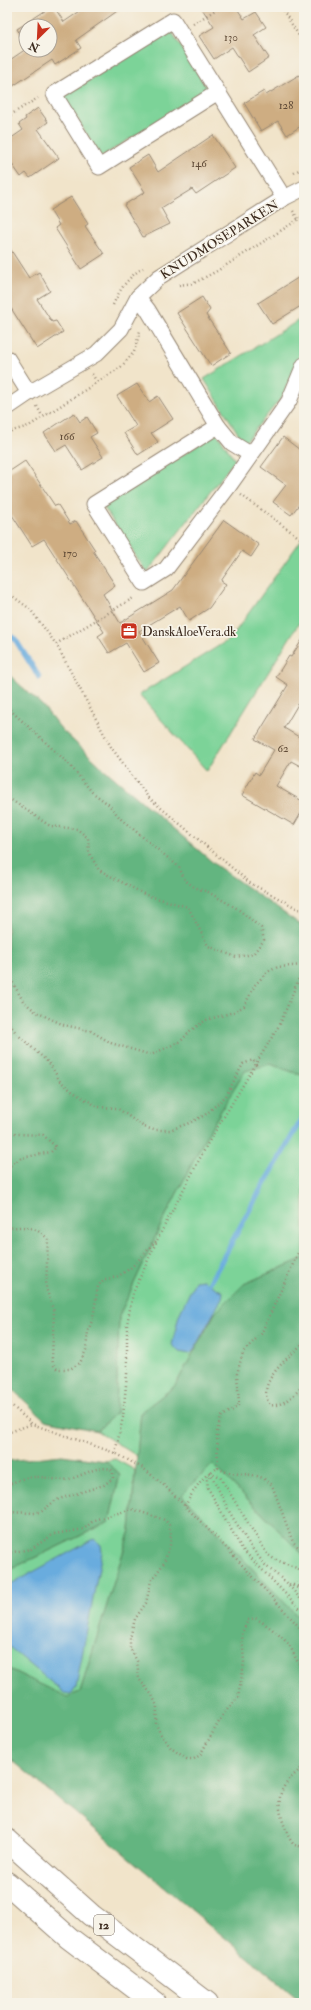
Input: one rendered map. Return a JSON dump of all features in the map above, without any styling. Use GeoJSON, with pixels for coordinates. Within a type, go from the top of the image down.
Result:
{"type":"FeatureCollection","features":[{"type":"Feature","properties":{"kind":"highway","name":"12"},"geometry":{"type":"LineString","coordinates":[[7,1840],[91,1915],[207,2003]]}},
{"type":"Feature","properties":{"kind":"highway","name":"12"},"geometry":{"type":"LineString","coordinates":[[7,1883],[69,1938],[155,2003]]}},
{"type":"Feature","properties":{"kind":"street","name":"KNUDMOSEPARKEN"},"geometry":{"type":"LineString","coordinates":[[172,20],[284,198]]}},
{"type":"Feature","properties":{"kind":"street"},"geometry":{"type":"LineString","coordinates":[[172,20],[54,94],[99,167],[218,92]]}},
{"type":"Feature","properties":{"kind":"street","name":"KNUDMOSEPARKEN"},"geometry":{"type":"LineString","coordinates":[[7,408],[29,392],[96,354],[121,329],[138,297],[159,277],[284,198],[304,188]]}},
{"type":"Feature","properties":{"kind":"street"},"geometry":{"type":"LineString","coordinates":[[138,297],[148,310],[218,426],[232,443],[250,454]]}},
{"type":"Feature","properties":{"kind":"street"},"geometry":{"type":"LineString","coordinates":[[7,358],[29,392]]}},
{"type":"Feature","properties":{"kind":"street"},"geometry":{"type":"LineString","coordinates":[[218,426],[94,504],[144,583],[166,569],[228,486],[289,401],[304,365]]}},
{"type":"Feature","properties":{"kind":"path"},"geometry":{"type":"LineString","coordinates":[[172,20],[189,27],[220,7]]}},
{"type":"Feature","properties":{"kind":"path"},"geometry":{"type":"LineString","coordinates":[[281,7],[304,44]]}},
{"type":"Feature","properties":{"kind":"path"},"geometry":{"type":"LineString","coordinates":[[7,117],[42,95],[54,94]]}},
{"type":"Feature","properties":{"kind":"path"},"geometry":{"type":"LineString","coordinates":[[228,486],[304,541]]}},
{"type":"Feature","properties":{"kind":"path"},"geometry":{"type":"LineString","coordinates":[[56,644],[136,597],[144,583]]}},
{"type":"Feature","properties":{"kind":"path"},"geometry":{"type":"LineString","coordinates":[[7,592],[30,609],[56,644],[111,747],[148,797],[250,883],[304,912]]}},
{"type":"Feature","properties":{"kind":"path"},"geometry":{"type":"LineString","coordinates":[[7,707],[69,764],[92,792],[108,804],[121,819],[179,867],[185,880],[194,888],[208,892],[243,913],[261,928],[264,940],[253,954],[236,957],[208,946],[188,907],[146,895],[99,870],[89,853],[88,838],[77,829],[50,826],[7,798]]}},
{"type":"Feature","properties":{"kind":"path"},"geometry":{"type":"LineString","coordinates":[[7,972],[23,1001],[36,1012],[64,1025],[92,1031],[111,1043],[151,1055],[181,1041],[190,1031],[206,1020],[234,1012],[244,1006],[255,985],[267,972],[278,967],[304,965],[280,1024],[257,1066],[208,1143],[158,1238],[133,1293],[128,1316],[127,1374],[124,1410],[115,1453]]}},
{"type":"Feature","properties":{"kind":"path"},"geometry":{"type":"LineString","coordinates":[[7,1021],[17,1034],[50,1064],[60,1081],[73,1092],[98,1107],[117,1108],[144,1127],[154,1130],[170,1130],[205,1116],[226,1096],[243,1064],[253,1060],[257,1066]]}},
{"type":"Feature","properties":{"kind":"path"},"geometry":{"type":"LineString","coordinates":[[7,1131],[18,1134],[43,1135],[56,1147],[51,1152],[21,1158],[7,1168]]}},
{"type":"Feature","properties":{"kind":"path"},"geometry":{"type":"LineString","coordinates":[[7,1228],[21,1226],[39,1230],[48,1239],[46,1288],[54,1312],[52,1358],[53,1364],[57,1369],[70,1368],[80,1363],[86,1350],[88,1331],[93,1318],[98,1286],[101,1282],[104,1279],[112,1279],[129,1269],[158,1238]]}},
{"type":"Feature","properties":{"kind":"path"},"geometry":{"type":"LineString","coordinates":[[218,1468],[217,1432],[221,1417],[238,1404],[237,1374],[243,1352],[261,1334],[298,1253],[304,1247]]}},
{"type":"Feature","properties":{"kind":"path"},"geometry":{"type":"LineString","coordinates":[[304,1342],[272,1375],[266,1388],[265,1398],[270,1405],[276,1406],[286,1401],[304,1384]]}},
{"type":"Feature","properties":{"kind":"path"},"geometry":{"type":"LineString","coordinates":[[7,1401],[32,1424],[115,1453],[143,1468],[185,1506],[304,1632]]}},
{"type":"Feature","properties":{"kind":"path"},"geometry":{"type":"LineString","coordinates":[[7,1434],[32,1424]]}},
{"type":"Feature","properties":{"kind":"path"},"geometry":{"type":"LineString","coordinates":[[7,1485],[22,1479],[35,1477],[55,1480],[69,1479],[99,1467],[111,1469],[114,1472],[113,1478],[104,1485],[56,1500],[42,1511],[35,1513],[7,1512]]}},
{"type":"Feature","properties":{"kind":"path"},"geometry":{"type":"LineString","coordinates":[[185,1506],[198,1484],[210,1472],[218,1468]]}},
{"type":"Feature","properties":{"kind":"path"},"geometry":{"type":"LineString","coordinates":[[218,1468],[225,1473],[239,1473],[266,1479],[272,1485],[293,1542],[304,1552]]}},
{"type":"Feature","properties":{"kind":"path"},"geometry":{"type":"LineString","coordinates":[[210,1472],[220,1477],[267,1554],[274,1559],[304,1571]]}},
{"type":"Feature","properties":{"kind":"path"},"geometry":{"type":"LineString","coordinates":[[210,1472],[230,1513],[252,1547],[266,1566],[287,1583],[304,1603]]}},
{"type":"Feature","properties":{"kind":"path"},"geometry":{"type":"LineString","coordinates":[[210,1472],[207,1480],[208,1488],[242,1549],[304,1613]]}},
{"type":"Feature","properties":{"kind":"path"},"geometry":{"type":"LineString","coordinates":[[7,1553],[31,1549],[54,1534],[84,1530],[94,1520],[132,1509],[165,1520],[169,1525],[171,1534],[170,1545],[164,1563],[151,1581],[146,1603],[135,1619],[130,1638],[130,1648],[137,1661],[139,1679],[152,1695],[157,1706],[156,1724],[171,1748],[187,1759],[194,1759],[200,1756],[224,1713],[238,1698],[244,1663],[242,1633],[248,1620],[255,1618],[263,1622],[290,1647],[298,1664],[304,1669]]}},
{"type":"Feature","properties":{"kind":"path"},"geometry":{"type":"LineString","coordinates":[[287,1583],[304,1584]]}},
{"type":"Feature","properties":{"kind":"path"},"geometry":{"type":"LineString","coordinates":[[287,1583],[304,1589]]}},
{"type":"Feature","properties":{"kind":"path"},"geometry":{"type":"LineString","coordinates":[[304,1766],[286,1783],[280,1794],[278,1804],[289,1839],[294,1845],[304,1847]]}},
{"type":"Feature","properties":{"kind":"green space"},"geometry":{"type":"Polygon","coordinates":[[[170,29],[208,90],[101,157],[63,97],[170,29]]]}},
{"type":"Feature","properties":{"kind":"green space"},"geometry":{"type":"Polygon","coordinates":[[[304,317],[304,345],[282,397],[244,443],[204,379],[304,317]]]}},
{"type":"Feature","properties":{"kind":"green space"},"geometry":{"type":"Polygon","coordinates":[[[217,433],[235,460],[147,573],[103,506],[217,433]]]}},
{"type":"Feature","properties":{"kind":"green space"},"geometry":{"type":"Polygon","coordinates":[[[304,536],[304,626],[299,623],[207,771],[139,695],[230,639],[304,536]]]}},
{"type":"Feature","properties":{"kind":"green space"},"geometry":{"type":"Polygon","coordinates":[[[7,673],[42,705],[62,730],[103,768],[217,866],[304,927],[304,1076],[270,1064],[245,1071],[207,1134],[159,1229],[119,1316],[116,1413],[97,1431],[45,1420],[11,1388],[7,1389],[7,673]]]}},
{"type":"Feature","properties":{"kind":"green space"},"geometry":{"type":"Polygon","coordinates":[[[270,1064],[304,1076],[304,1258],[244,1284],[215,1313],[175,1386],[141,1412],[137,1456],[97,1431],[116,1412],[119,1316],[159,1229],[207,1134],[245,1071],[270,1064]]]}},
{"type":"Feature","properties":{"kind":"green space"},"geometry":{"type":"Polygon","coordinates":[[[304,1258],[304,1556],[213,1464],[182,1495],[304,1623],[303,2003],[7,1756],[7,1669],[67,1697],[80,1692],[130,1530],[141,1412],[175,1386],[215,1313],[244,1284],[304,1258]]]}},
{"type":"Feature","properties":{"kind":"green space"},"geometry":{"type":"Polygon","coordinates":[[[62,1455],[105,1461],[120,1474],[109,1522],[7,1571],[7,1461],[62,1455]]]}},
{"type":"Feature","properties":{"kind":"green space"},"geometry":{"type":"Polygon","coordinates":[[[115,1459],[135,1470],[130,1530],[80,1692],[67,1698],[7,1669],[7,1571],[109,1522],[120,1474],[105,1461],[115,1459]]]}},
{"type":"Feature","properties":{"kind":"green space"},"geometry":{"type":"Polygon","coordinates":[[[213,1464],[304,1556],[304,1623],[182,1495],[213,1464]]]}},
{"type":"Feature","properties":{"kind":"water"},"geometry":{"type":"Polygon","coordinates":[[[203,1280],[223,1292],[222,1298],[193,1351],[190,1354],[179,1352],[172,1345],[179,1315],[195,1281],[203,1280]]]}},
{"type":"Feature","properties":{"kind":"water"},"geometry":{"type":"Polygon","coordinates":[[[94,1539],[101,1545],[102,1552],[76,1687],[71,1694],[64,1693],[7,1645],[7,1586],[94,1539]]]}},
{"type":"Feature","properties":{"kind":"building"},"geometry":{"type":"Polygon","coordinates":[[[51,7],[54,7],[64,22],[86,7],[123,7],[76,40],[81,48],[55,65],[52,60],[7,90],[7,62],[18,54],[18,58],[58,58],[58,18],[34,18],[51,7]]]}},
{"type":"Feature","properties":{"kind":"building"},"geometry":{"type":"Polygon","coordinates":[[[201,7],[236,7],[244,19],[256,12],[266,27],[254,35],[269,58],[248,72],[232,47],[214,59],[199,36],[214,27],[201,7]]]}},
{"type":"Feature","properties":{"kind":"building"},"geometry":{"type":"Polygon","coordinates":[[[299,75],[304,83],[304,124],[287,135],[278,121],[261,131],[244,103],[264,91],[266,95],[299,75]]]}},
{"type":"Feature","properties":{"kind":"building"},"geometry":{"type":"Polygon","coordinates":[[[38,108],[48,122],[38,129],[59,158],[30,178],[26,173],[21,177],[7,157],[7,141],[23,130],[19,124],[26,119],[25,117],[38,108]]]}},
{"type":"Feature","properties":{"kind":"building"},"geometry":{"type":"Polygon","coordinates":[[[213,135],[235,168],[196,194],[192,189],[161,208],[170,224],[143,237],[124,205],[145,192],[129,167],[148,155],[158,172],[213,135]]]}},
{"type":"Feature","properties":{"kind":"building"},"geometry":{"type":"Polygon","coordinates":[[[71,197],[88,224],[85,226],[104,254],[81,269],[55,228],[59,225],[50,210],[71,197]]]}},
{"type":"Feature","properties":{"kind":"building"},"geometry":{"type":"Polygon","coordinates":[[[7,244],[29,278],[39,272],[50,291],[37,299],[52,322],[56,321],[63,332],[37,349],[7,302],[7,244]]]}},
{"type":"Feature","properties":{"kind":"building"},"geometry":{"type":"Polygon","coordinates":[[[304,274],[304,304],[272,324],[258,303],[304,274]]]}},
{"type":"Feature","properties":{"kind":"building"},"geometry":{"type":"Polygon","coordinates":[[[202,297],[210,310],[206,315],[231,353],[211,366],[177,313],[202,297]]]}},
{"type":"Feature","properties":{"kind":"building"},"geometry":{"type":"Polygon","coordinates":[[[137,384],[149,402],[158,396],[173,419],[151,433],[158,442],[138,455],[124,433],[136,426],[117,396],[137,384]]]}},
{"type":"Feature","properties":{"kind":"building"},"geometry":{"type":"Polygon","coordinates":[[[74,413],[80,422],[87,417],[97,433],[90,437],[103,457],[82,470],[66,445],[56,451],[44,433],[74,413]]]}},
{"type":"Feature","properties":{"kind":"building"},"geometry":{"type":"Polygon","coordinates":[[[283,437],[304,453],[304,498],[291,515],[273,502],[286,485],[261,467],[283,437]]]}},
{"type":"Feature","properties":{"kind":"building"},"geometry":{"type":"Polygon","coordinates":[[[25,461],[55,506],[58,505],[70,524],[76,521],[95,550],[93,551],[115,585],[103,594],[120,623],[173,590],[224,520],[259,545],[251,557],[242,551],[221,581],[226,584],[209,608],[189,621],[180,606],[139,631],[159,663],[144,672],[126,643],[109,653],[98,636],[104,632],[44,539],[32,546],[12,515],[7,518],[7,473],[25,461]]]}},
{"type":"Feature","properties":{"kind":"building"},"geometry":{"type":"Polygon","coordinates":[[[304,637],[304,694],[284,728],[304,740],[304,768],[291,761],[276,786],[304,802],[304,808],[294,825],[242,795],[255,772],[259,775],[274,750],[255,739],[288,685],[276,677],[289,656],[291,657],[304,637]]]}},
{"type":"Feature","properties":{"kind":"waterway"},"geometry":{"type":"LineString","coordinates":[[7,634],[15,639],[39,677]]}},
{"type":"Feature","properties":{"kind":"waterway"},"geometry":{"type":"LineString","coordinates":[[210,1282],[256,1198],[304,1116]]}},
{"type":"Feature","properties":{"kind":"place","name":"DanskAloeVera.dk"},"geometry":{"type":"Point","coordinates":[129,631]}}]}
